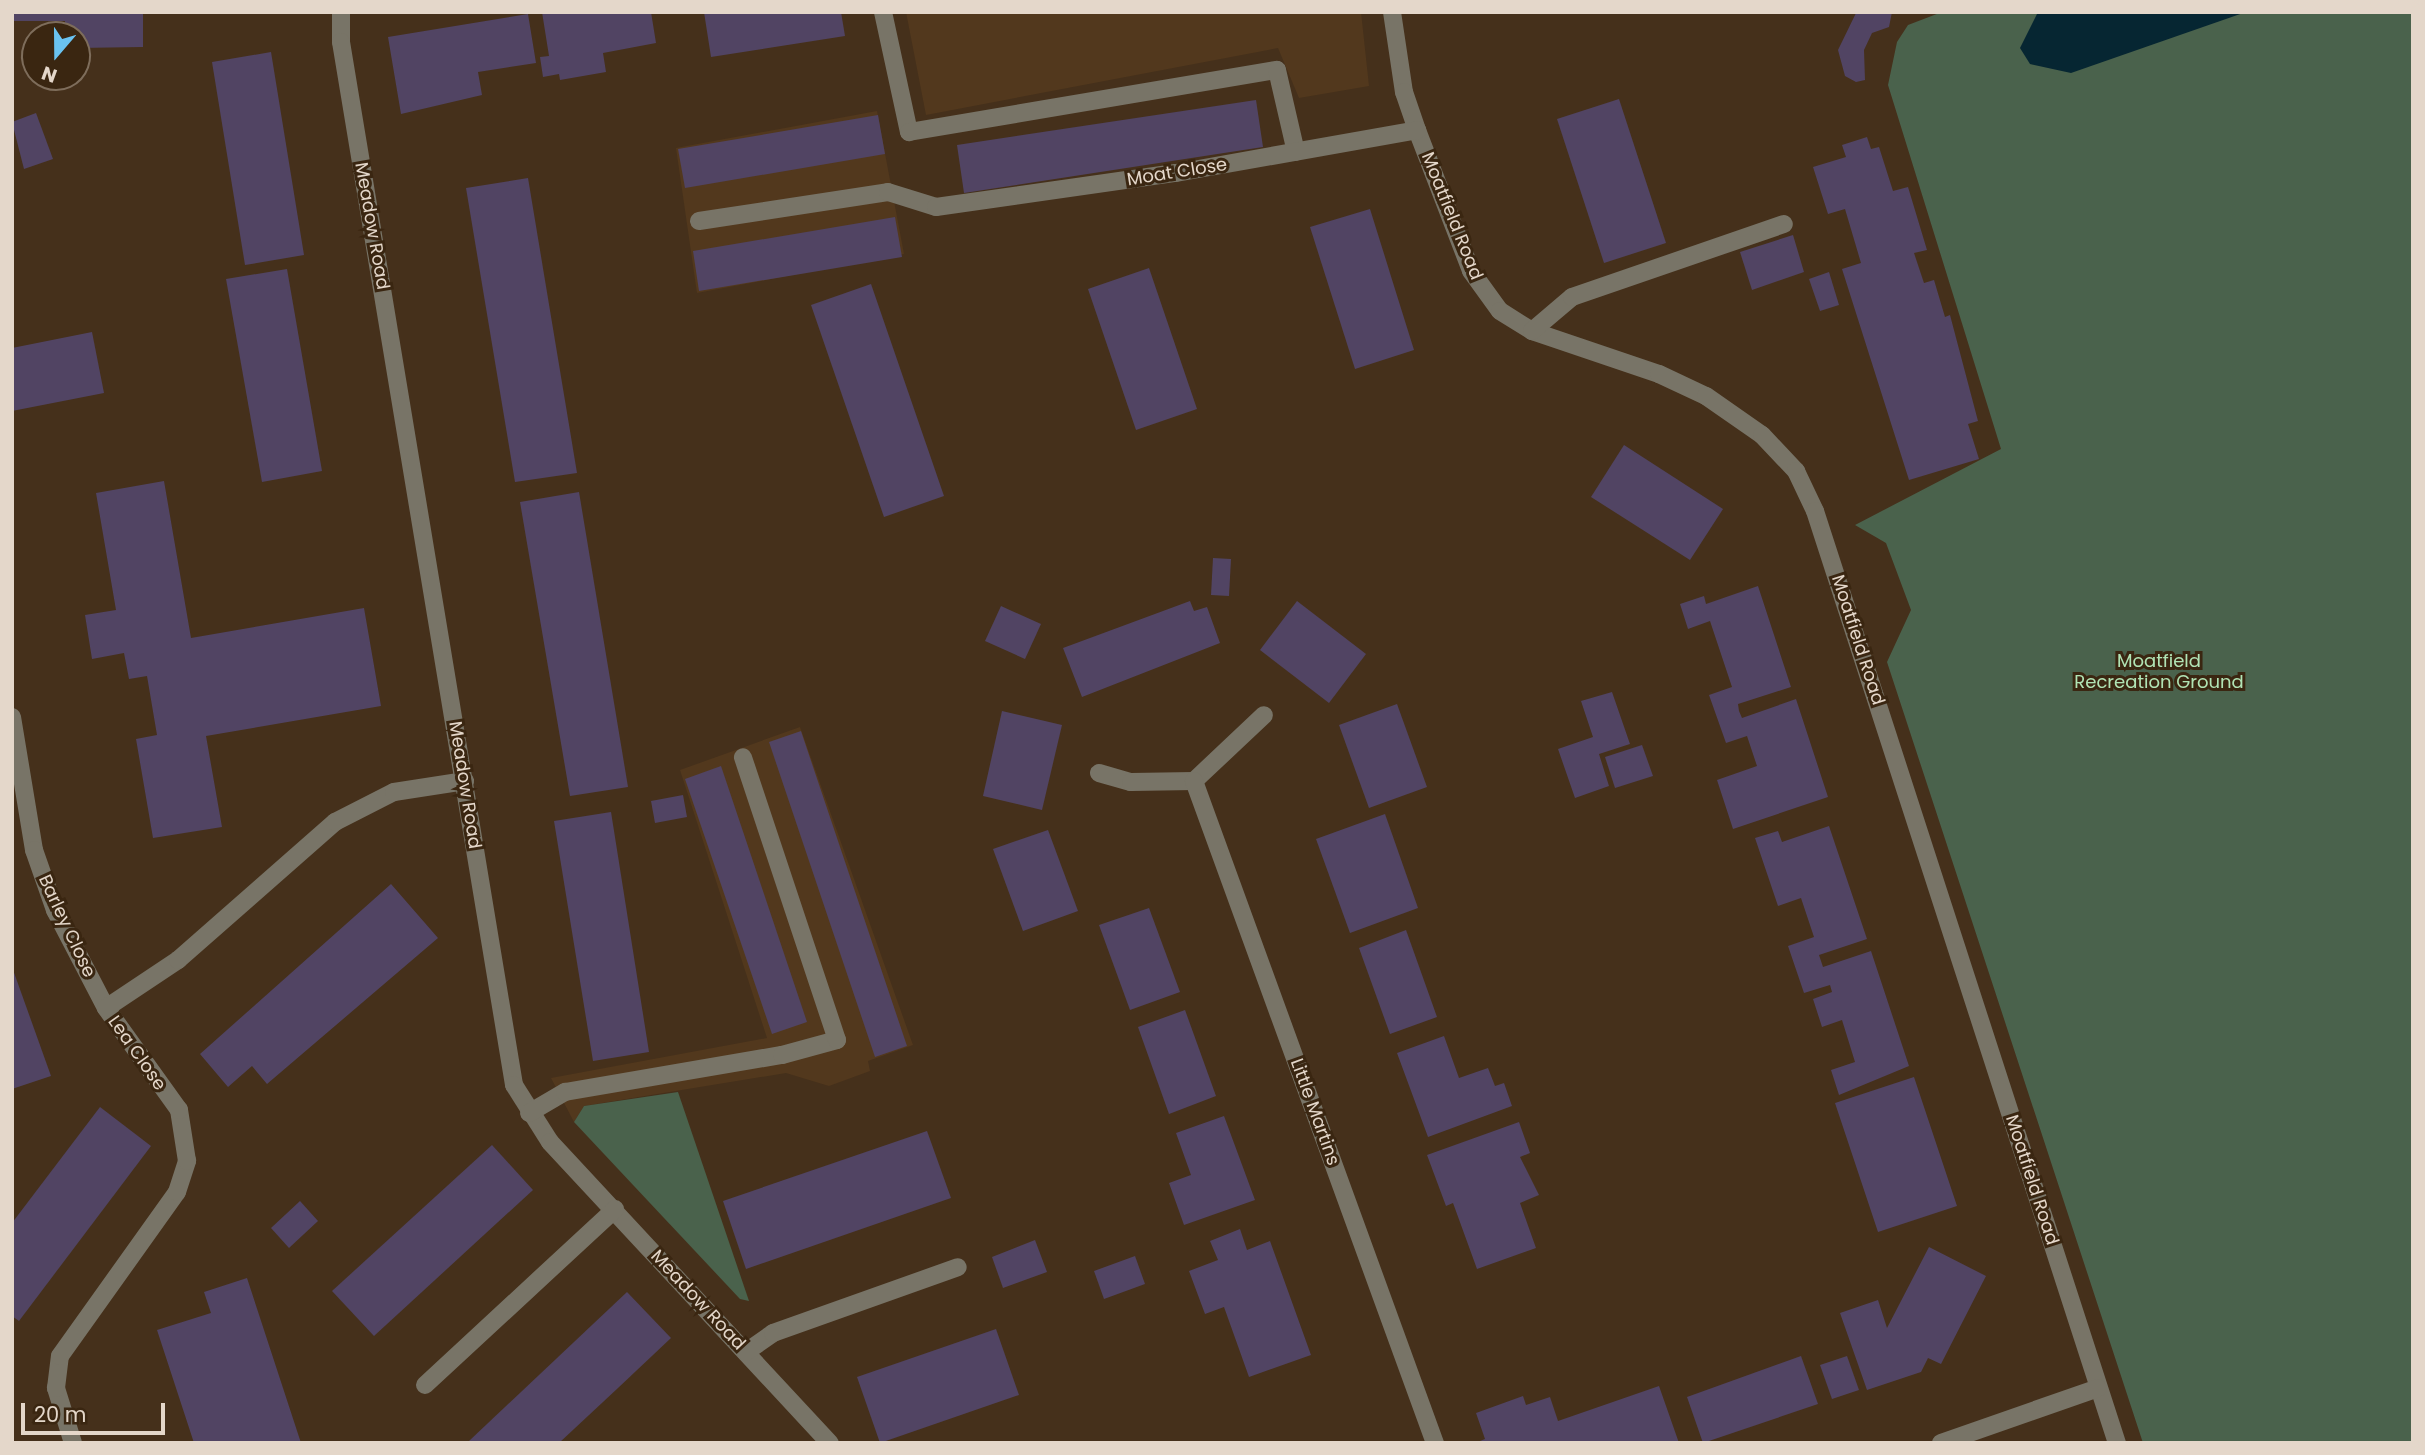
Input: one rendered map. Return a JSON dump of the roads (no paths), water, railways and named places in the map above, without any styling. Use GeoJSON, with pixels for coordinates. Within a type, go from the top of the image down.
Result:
{"type":"FeatureCollection","features":[{"type":"Feature","properties":{"kind":"street","name":"Meadow Road"},"geometry":{"type":"LineString","coordinates":[[341,12],[341,42],[465,780],[508,1060],[529,1113],[830,1443]]}},
{"type":"Feature","properties":{"kind":"street"},"geometry":{"type":"LineString","coordinates":[[883,12],[909,132],[1277,70],[1296,152]]}},
{"type":"Feature","properties":{"kind":"street","name":"Moatfield Road"},"geometry":{"type":"LineString","coordinates":[[1392,12],[1404,92],[1417,130],[1471,271],[1500,312],[1532,331],[1659,374],[1706,396],[1762,435],[1796,471],[1815,511],[2117,1443]]}},
{"type":"Feature","properties":{"kind":"street","name":"Moat Close"},"geometry":{"type":"LineString","coordinates":[[699,221],[888,192],[936,207],[1296,152],[1417,130]]}},
{"type":"Feature","properties":{"kind":"street"},"geometry":{"type":"LineString","coordinates":[[1532,331],[1572,297],[1784,223]]}},
{"type":"Feature","properties":{"kind":"street"},"geometry":{"type":"LineString","coordinates":[[1099,773],[1140,783],[1194,781],[1264,715]]}},
{"type":"Feature","properties":{"kind":"street","name":"Barley Close"},"geometry":{"type":"LineString","coordinates":[[12,718],[34,850],[55,910],[106,1009]]}},
{"type":"Feature","properties":{"kind":"street"},"geometry":{"type":"LineString","coordinates":[[529,1113],[565,1092],[782,1055],[836,1040],[743,757]]}},
{"type":"Feature","properties":{"kind":"street","name":"Lea Close"},"geometry":{"type":"LineString","coordinates":[[73,1443],[56,1388],[60,1356],[177,1192],[187,1161],[179,1110],[106,1009],[178,960],[346,816],[394,792],[465,780]]}},
{"type":"Feature","properties":{"kind":"street","name":"Little Martins"},"geometry":{"type":"LineString","coordinates":[[1194,781],[1436,1443]]}},
{"type":"Feature","properties":{"kind":"street"},"geometry":{"type":"LineString","coordinates":[[425,1385],[615,1209]]}},
{"type":"Feature","properties":{"kind":"street"},"geometry":{"type":"LineString","coordinates":[[746,1352],[773,1334],[958,1267]]}},
{"type":"Feature","properties":{"kind":"street"},"geometry":{"type":"LineString","coordinates":[[1941,1443],[2098,1388]]}},
{"type":"Feature","properties":{"kind":"water"},"geometry":{"type":"Polygon","coordinates":[[[2038,12],[2246,12],[2071,73],[2030,64],[2020,48],[2038,12]]]}},
{"type":"Feature","properties":{"kind":"park label","name":"Moatfield Recreation Ground"},"geometry":{"type":"Point","coordinates":[2159,672]}}]}
